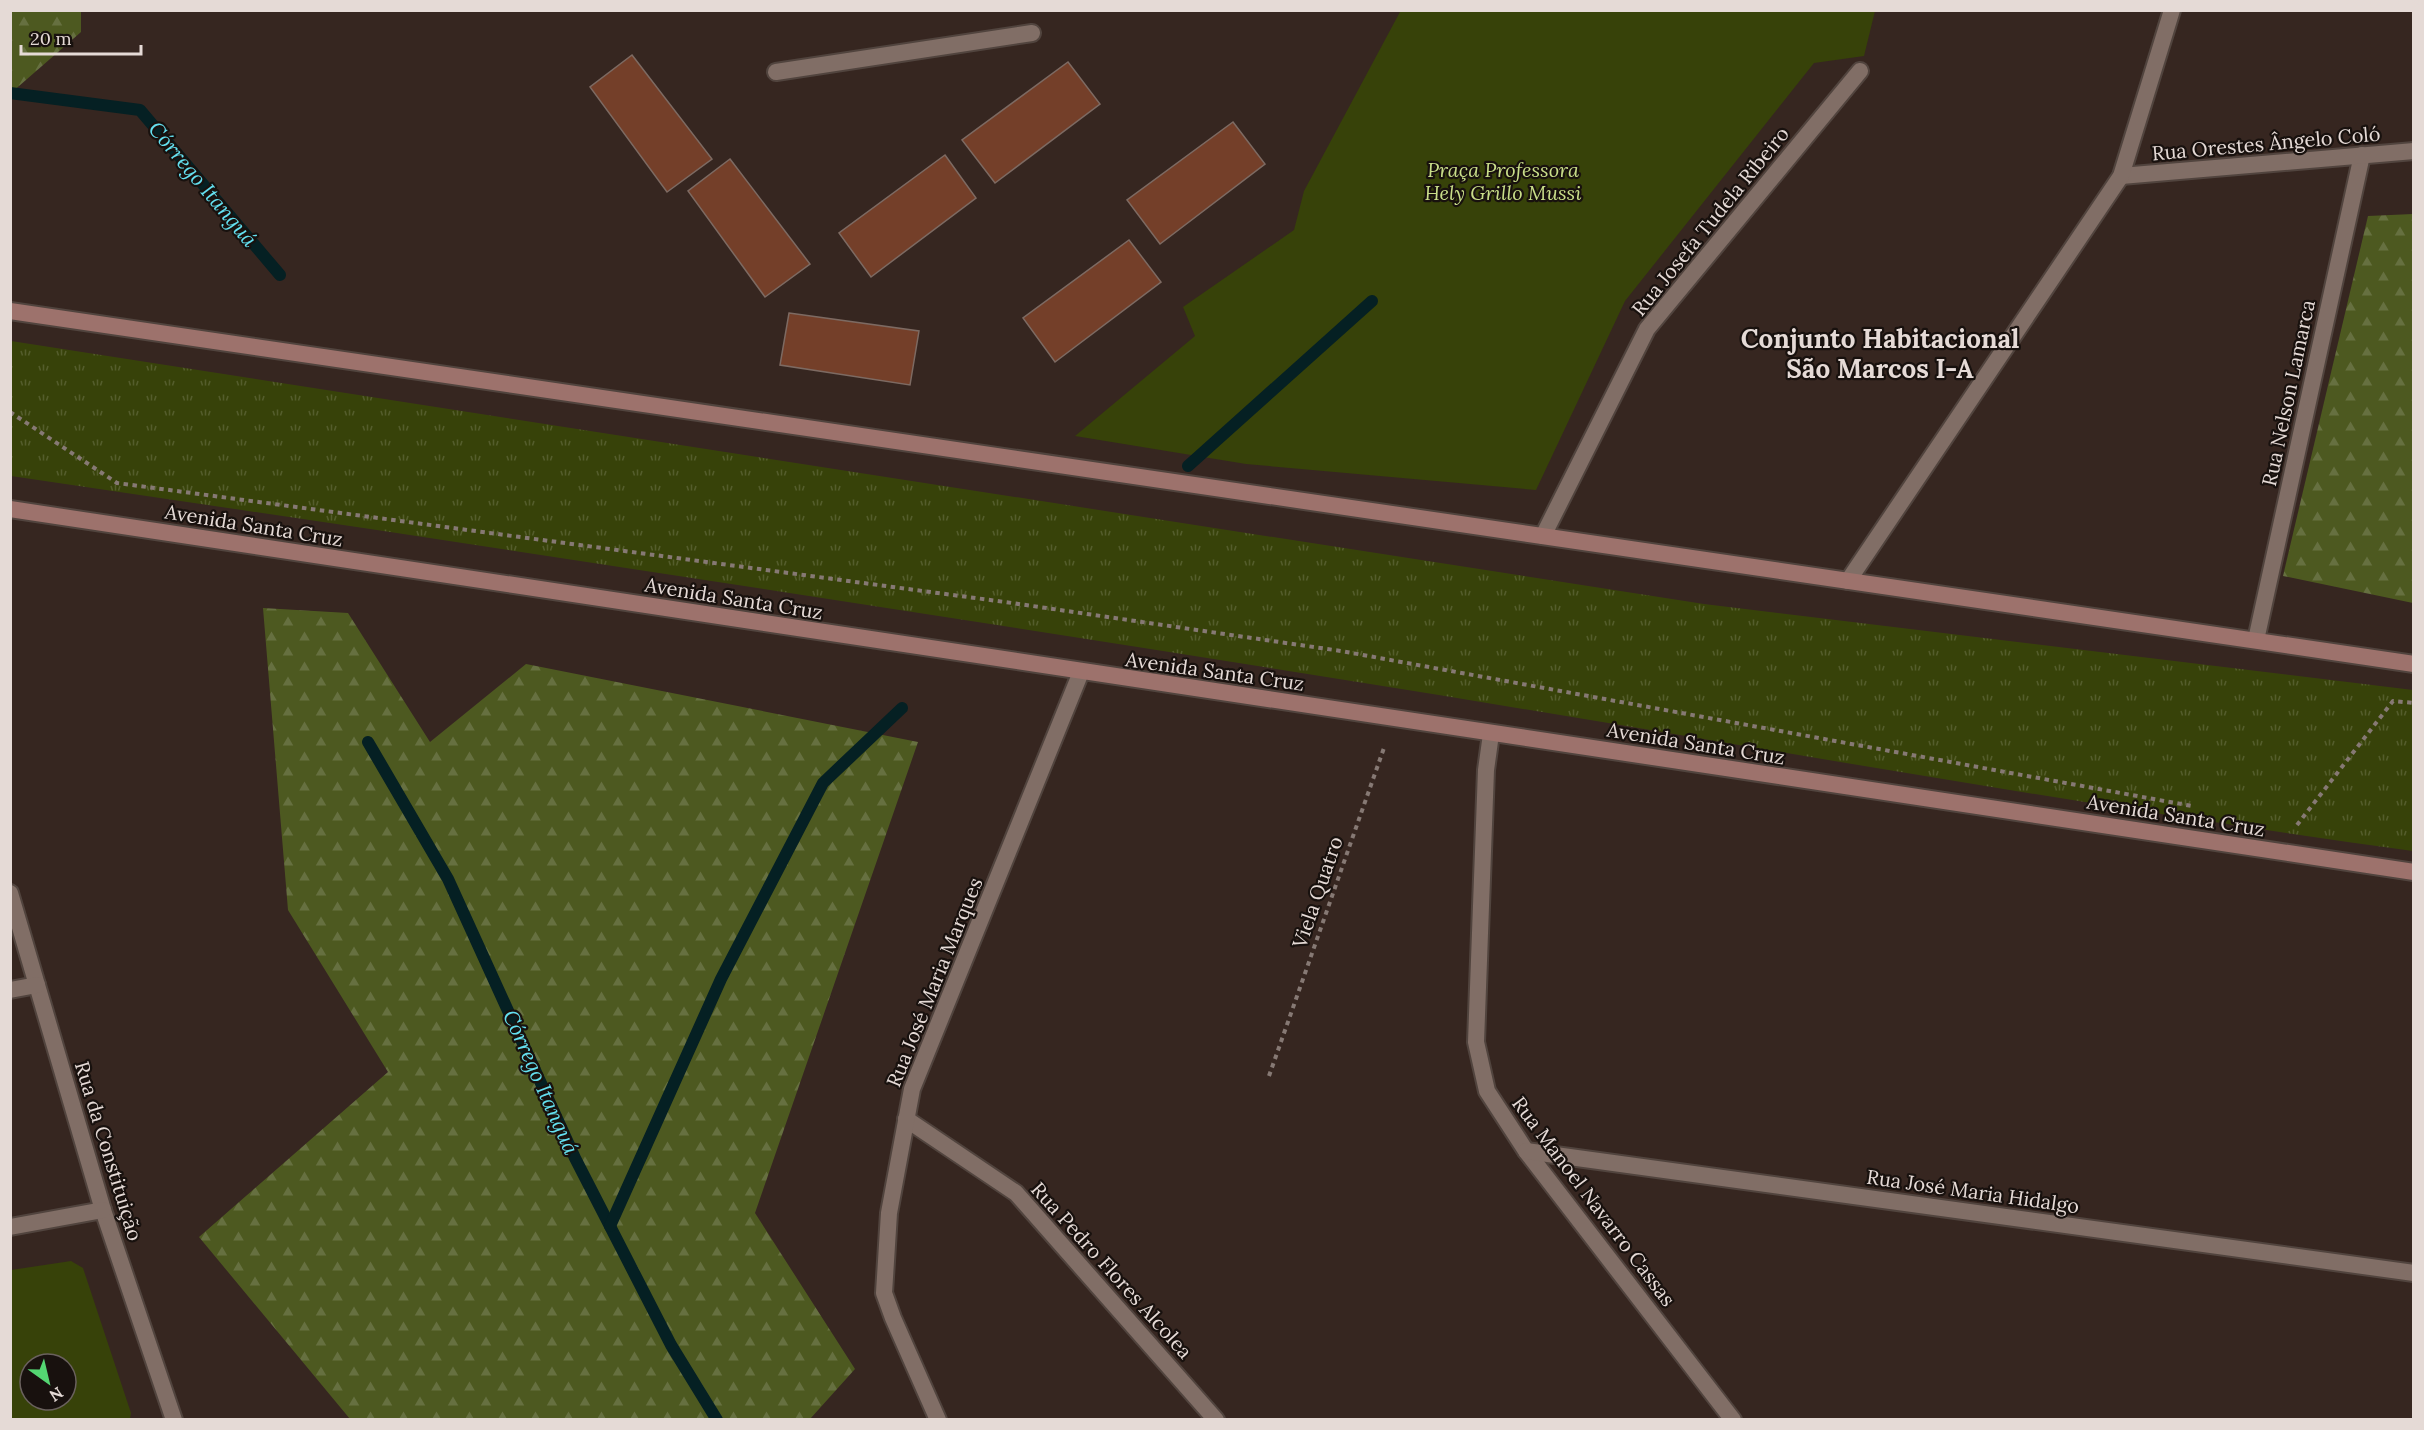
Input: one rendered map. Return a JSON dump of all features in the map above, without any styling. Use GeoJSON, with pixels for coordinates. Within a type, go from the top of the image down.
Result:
{"type":"FeatureCollection","features":[{"type":"Feature","properties":{"kind":"main road"},"geometry":{"type":"LineString","coordinates":[[10,311],[2414,663]]}},
{"type":"Feature","properties":{"kind":"main road","name":"Avenida Santa Cruz"},"geometry":{"type":"LineString","coordinates":[[10,509],[2414,872]]}},
{"type":"Feature","properties":{"kind":"street"},"geometry":{"type":"LineString","coordinates":[[1848,581],[2121,176],[2172,10]]}},
{"type":"Feature","properties":{"kind":"street"},"geometry":{"type":"LineString","coordinates":[[776,72],[1032,33]]}},
{"type":"Feature","properties":{"kind":"street","name":"Rua Josefa Tudela Ribeiro"},"geometry":{"type":"LineString","coordinates":[[1543,536],[1647,329],[1860,71]]}},
{"type":"Feature","properties":{"kind":"street","name":"Rua Orestes Ângelo Coló"},"geometry":{"type":"LineString","coordinates":[[2121,176],[2414,152]]}},
{"type":"Feature","properties":{"kind":"street","name":"Rua Nelson Lamarca"},"geometry":{"type":"LineString","coordinates":[[2256,640],[2362,155]]}},
{"type":"Feature","properties":{"kind":"street","name":"Rua José Maria Marques"},"geometry":{"type":"LineString","coordinates":[[938,1419],[892,1318],[884,1293],[889,1213],[906,1119],[912,1089],[1081,672]]}},
{"type":"Feature","properties":{"kind":"street","name":"Rua Manoel Navarro Cassas"},"geometry":{"type":"LineString","coordinates":[[1491,734],[1486,770],[1476,1042],[1487,1091],[1526,1151],[1733,1419]]}},
{"type":"Feature","properties":{"kind":"street","name":"Rua da Constituição"},"geometry":{"type":"LineString","coordinates":[[10,893],[103,1210],[174,1419]]}},
{"type":"Feature","properties":{"kind":"street"},"geometry":{"type":"LineString","coordinates":[[10,990],[37,985]]}},
{"type":"Feature","properties":{"kind":"street","name":"Rua Pedro Flores Alcolea"},"geometry":{"type":"LineString","coordinates":[[906,1119],[1016,1193],[1216,1419]]}},
{"type":"Feature","properties":{"kind":"street","name":"Rua José Maria Hidalgo"},"geometry":{"type":"LineString","coordinates":[[1526,1151],[2414,1273]]}},
{"type":"Feature","properties":{"kind":"street"},"geometry":{"type":"LineString","coordinates":[[10,1227],[103,1210]]}},
{"type":"Feature","properties":{"kind":"path"},"geometry":{"type":"LineString","coordinates":[[10,412],[117,483],[1005,602],[1341,651],[2204,808]]}},
{"type":"Feature","properties":{"kind":"path"},"geometry":{"type":"LineString","coordinates":[[2286,823],[2297,825],[2393,700],[2414,703]]}},
{"type":"Feature","properties":{"kind":"path","name":"Viela Quatro"},"geometry":{"type":"LineString","coordinates":[[1269,1076],[1394,718]]}},
{"type":"Feature","properties":{"kind":"green space"},"geometry":{"type":"Polygon","coordinates":[[[11,10],[81,11],[81,32],[11,93],[11,10]]]}},
{"type":"Feature","properties":{"kind":"green space","name":"Praça Professora Hely Grillo Mussi"},"geometry":{"type":"Polygon","coordinates":[[[1401,10],[1875,11],[1864,56],[1814,63],[1625,301],[1536,490],[1246,464],[1075,436],[1195,336],[1183,307],[1294,230],[1304,191],[1401,10]]]}},
{"type":"Feature","properties":{"kind":"green space"},"geometry":{"type":"Polygon","coordinates":[[[2414,214],[2413,603],[2283,576],[2368,216],[2414,214]]]}},
{"type":"Feature","properties":{"kind":"green space"},"geometry":{"type":"Polygon","coordinates":[[[11,341],[1704,604],[2413,690],[2413,851],[2019,792],[1495,704],[1026,630],[11,476],[11,341]]]}},
{"type":"Feature","properties":{"kind":"green space"},"geometry":{"type":"Polygon","coordinates":[[[263,608],[348,613],[430,742],[526,664],[918,742],[755,1213],[855,1369],[810,1419],[350,1419],[199,1237],[388,1072],[288,910],[263,608]]]}},
{"type":"Feature","properties":{"kind":"green space"},"geometry":{"type":"Polygon","coordinates":[[[71,1261],[83,1268],[131,1413],[130,1419],[11,1419],[11,1270],[71,1261]]]}},
{"type":"Feature","properties":{"kind":"building"},"geometry":{"type":"Polygon","coordinates":[[[632,55],[712,159],[667,192],[590,87],[632,55]]]}},
{"type":"Feature","properties":{"kind":"building"},"geometry":{"type":"Polygon","coordinates":[[[1068,62],[1100,104],[995,183],[962,140],[1068,62]]]}},
{"type":"Feature","properties":{"kind":"building"},"geometry":{"type":"Polygon","coordinates":[[[1233,122],[1265,164],[1160,244],[1127,200],[1233,122]]]}},
{"type":"Feature","properties":{"kind":"building"},"geometry":{"type":"Polygon","coordinates":[[[945,155],[976,198],[871,277],[839,233],[945,155]]]}},
{"type":"Feature","properties":{"kind":"building"},"geometry":{"type":"Polygon","coordinates":[[[730,159],[810,264],[765,297],[688,191],[730,159]]]}},
{"type":"Feature","properties":{"kind":"building"},"geometry":{"type":"Polygon","coordinates":[[[1129,240],[1161,282],[1055,362],[1023,318],[1129,240]]]}},
{"type":"Feature","properties":{"kind":"building"},"geometry":{"type":"Polygon","coordinates":[[[789,313],[919,331],[910,385],[780,365],[789,313]]]}},
{"type":"Feature","properties":{"kind":"waterway","name":"Córrego Itanguá"},"geometry":{"type":"LineString","coordinates":[[10,93],[140,110],[280,275]]}},
{"type":"Feature","properties":{"kind":"waterway"},"geometry":{"type":"LineString","coordinates":[[1188,466],[1372,301]]}},
{"type":"Feature","properties":{"kind":"waterway"},"geometry":{"type":"LineString","coordinates":[[610,1226],[721,979],[823,783],[902,708]]}},
{"type":"Feature","properties":{"kind":"waterway","name":"Córrego Itanguá"},"geometry":{"type":"LineString","coordinates":[[368,742],[448,879],[575,1158],[671,1345],[717,1420]]}},
{"type":"Feature","properties":{"kind":"district","name":"Conjunto Habitacional São Marcos I-A"},"geometry":{"type":"Point","coordinates":[1880,353]}}]}
